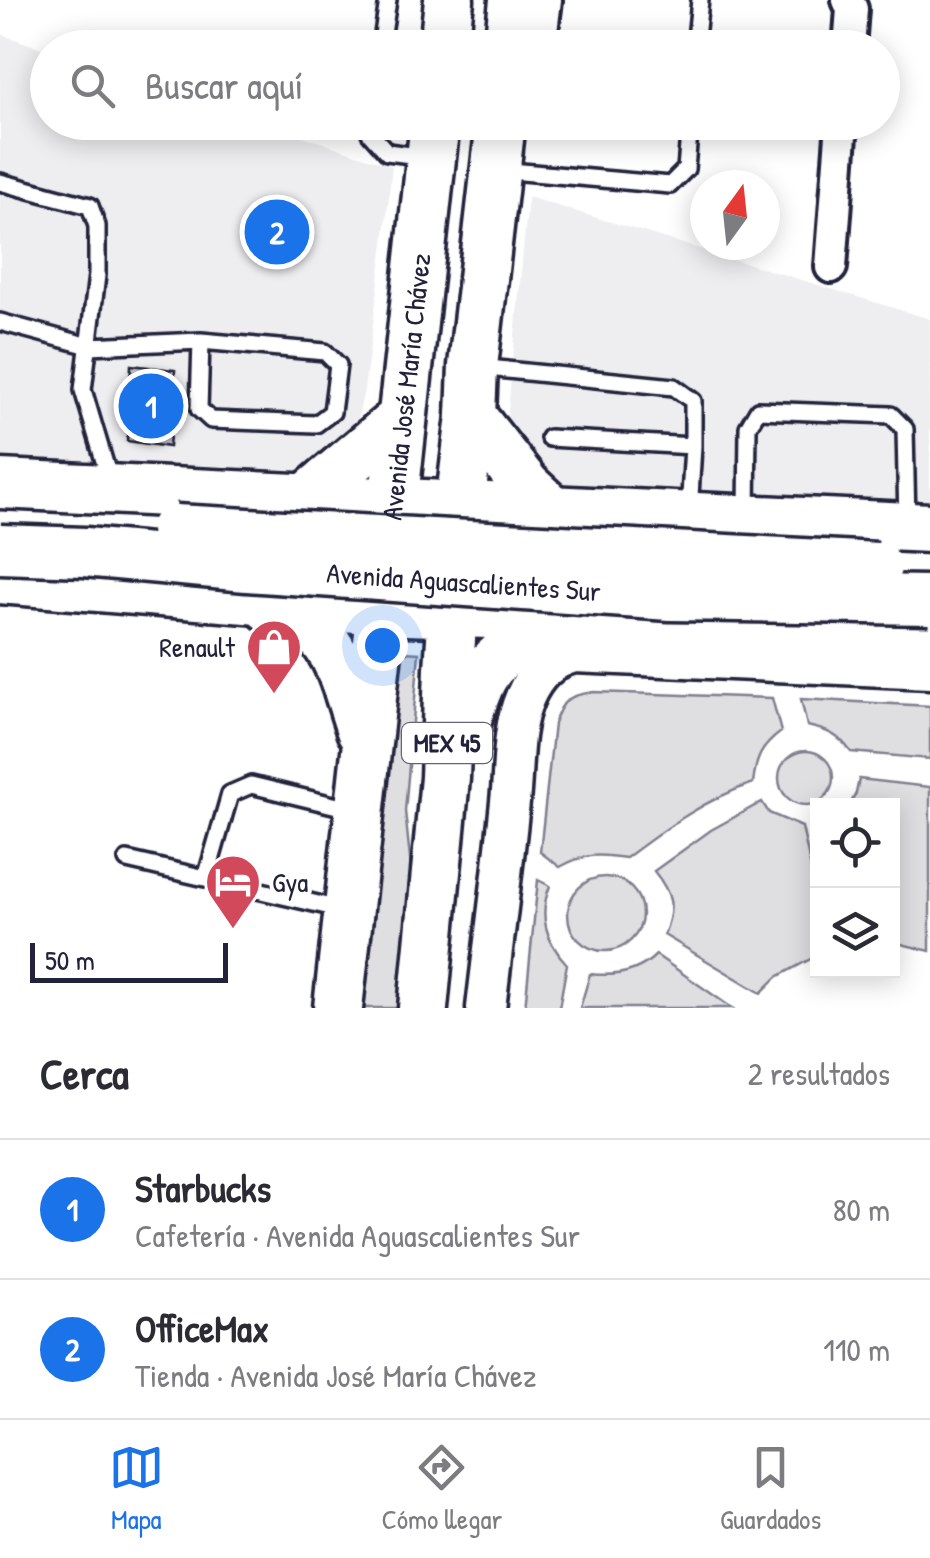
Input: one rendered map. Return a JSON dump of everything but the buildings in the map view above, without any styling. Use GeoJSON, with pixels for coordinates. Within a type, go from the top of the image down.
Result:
{"type":"FeatureCollection","features":[{"type":"Feature","properties":{"kind":"main road"},"geometry":{"type":"LineString","coordinates":[[446,30],[449,0]]}},
{"type":"Feature","properties":{"kind":"main road"},"geometry":{"type":"LineString","coordinates":[[512,30],[514,0]]}},
{"type":"Feature","properties":{"kind":"main road","name":"Avenida José María Chávez"},"geometry":{"type":"LineString","coordinates":[[338,1008],[433,140]]}},
{"type":"Feature","properties":{"kind":"main road","name":"MEX 45"},"geometry":{"type":"LineString","coordinates":[[423,1008],[446,778],[460,506],[500,140]]}},
{"type":"Feature","properties":{"kind":"main road"},"geometry":{"type":"LineString","coordinates":[[471,416],[527,487],[553,511]]}},
{"type":"Feature","properties":{"kind":"main road"},"geometry":{"type":"LineString","coordinates":[[307,498],[402,418]]}},
{"type":"Feature","properties":{"kind":"main road"},"geometry":{"type":"LineString","coordinates":[[0,484],[919,528]]}},
{"type":"Feature","properties":{"kind":"main road","name":"Avenida Aguascalientes Sur"},"geometry":{"type":"LineString","coordinates":[[0,516],[237,533],[930,569]]}},
{"type":"Feature","properties":{"kind":"main road"},"geometry":{"type":"LineString","coordinates":[[770,626],[754,603],[750,580],[754,558],[786,534],[829,523]]}},
{"type":"Feature","properties":{"kind":"main road","name":"Avenida Aguascalientes Sur"},"geometry":{"type":"LineString","coordinates":[[0,549],[670,596],[930,600]]}},
{"type":"Feature","properties":{"kind":"main road","name":"Avenida Aguascalientes Sur"},"geometry":{"type":"LineString","coordinates":[[0,580],[453,614],[593,637],[770,626],[930,631]]}},
{"type":"Feature","properties":{"kind":"main road"},"geometry":{"type":"LineString","coordinates":[[247,599],[299,619],[324,640],[341,668],[366,746]]}},
{"type":"Feature","properties":{"kind":"main road"},"geometry":{"type":"LineString","coordinates":[[446,778],[482,678],[494,663],[539,632],[569,622],[593,637]]}},
{"type":"Feature","properties":{"kind":"street"},"geometry":{"type":"LineString","coordinates":[[542,30],[546,0]]}},
{"type":"Feature","properties":{"kind":"street"},"geometry":{"type":"LineString","coordinates":[[850,30],[853,3]]}},
{"type":"Feature","properties":{"kind":"street"},"geometry":{"type":"LineString","coordinates":[[830,268],[841,140]]}},
{"type":"Feature","properties":{"kind":"street"},"geometry":{"type":"LineString","coordinates":[[486,1008],[520,710],[543,668],[593,637]]}},
{"type":"Feature","properties":{"kind":"street","name":"Avenida Aguascalientes Sur"},"geometry":{"type":"LineString","coordinates":[[593,637],[930,670]]}},
{"type":"Feature","properties":{"kind":"lane"},"geometry":{"type":"LineString","coordinates":[[384,30],[388,0]]}},
{"type":"Feature","properties":{"kind":"lane"},"geometry":{"type":"LineString","coordinates":[[698,30],[700,0]]}},
{"type":"Feature","properties":{"kind":"lane"},"geometry":{"type":"LineString","coordinates":[[376,140],[387,152],[433,140]]}},
{"type":"Feature","properties":{"kind":"lane"},"geometry":{"type":"LineString","coordinates":[[496,170],[670,185],[686,169],[688,140]]}},
{"type":"Feature","properties":{"kind":"lane"},"geometry":{"type":"LineString","coordinates":[[0,182],[90,206],[97,226],[97,276],[83,390],[112,490]]}},
{"type":"Feature","properties":{"kind":"lane"},"geometry":{"type":"LineString","coordinates":[[0,322],[89,346],[201,341],[325,352],[338,364],[332,412],[316,424],[211,420],[198,409],[201,341]]}},
{"type":"Feature","properties":{"kind":"lane"},"geometry":{"type":"LineString","coordinates":[[473,366],[674,387],[693,401],[688,516]]}},
{"type":"Feature","properties":{"kind":"lane"},"geometry":{"type":"LineString","coordinates":[[748,519],[748,427],[758,410],[890,414],[905,429],[919,528]]}},
{"type":"Feature","properties":{"kind":"lane"},"geometry":{"type":"LineString","coordinates":[[549,438],[693,446]]}},
{"type":"Feature","properties":{"kind":"lane"},"geometry":{"type":"LineString","coordinates":[[206,878],[230,794],[250,785],[359,811]]}},
{"type":"Feature","properties":{"kind":"lane"},"geometry":{"type":"LineString","coordinates":[[127,860],[348,911]]}},
{"type":"Feature","properties":{"kind":"shaded area"},"geometry":{"type":"Polygon","coordinates":[[[0,34],[30,44],[30,140],[314,140],[392,166],[364,390],[354,437],[297,478],[0,464],[0,34]]]}},
{"type":"Feature","properties":{"kind":"shaded area"},"geometry":{"type":"Polygon","coordinates":[[[528,197],[690,246],[690,260],[736,260],[930,319],[930,512],[556,492],[507,422],[528,197]]]}},
{"type":"Feature","properties":{"kind":"shaded area"},"geometry":{"type":"Polygon","coordinates":[[[388,651],[419,653],[405,811],[422,973],[418,1008],[347,1008],[388,651]]]}},
{"type":"Feature","properties":{"kind":"shaded area"},"geometry":{"type":"Polygon","coordinates":[[[594,692],[772,698],[781,732],[761,754],[753,783],[702,806],[626,858],[592,856],[560,867],[540,852],[554,724],[568,700],[594,692]]]}},
{"type":"Feature","properties":{"kind":"shaded area"},"geometry":{"type":"Polygon","coordinates":[[[801,699],[930,706],[930,759],[851,752],[832,734],[807,726],[801,699]]]}},
{"type":"Feature","properties":{"kind":"shaded area"},"geometry":{"type":"Polygon","coordinates":[[[796,753],[816,753],[831,768],[831,788],[824,798],[810,798],[810,804],[796,803],[781,788],[781,768],[796,753]]]}},
{"type":"Feature","properties":{"kind":"shaded area"},"geometry":{"type":"Polygon","coordinates":[[[859,779],[930,787],[930,951],[900,944],[900,798],[854,798],[859,779]]]}},
{"type":"Feature","properties":{"kind":"shaded area"},"geometry":{"type":"Polygon","coordinates":[[[762,802],[769,813],[802,827],[810,864],[810,959],[777,977],[761,993],[664,935],[670,902],[654,871],[711,830],[762,802]]]}},
{"type":"Feature","properties":{"kind":"shaded area"},"geometry":{"type":"Polygon","coordinates":[[[605,877],[631,888],[642,914],[631,940],[605,951],[579,940],[568,914],[579,888],[605,877]]]}},
{"type":"Feature","properties":{"kind":"shaded area"},"geometry":{"type":"Polygon","coordinates":[[[538,880],[550,886],[546,928],[567,964],[559,1008],[525,1008],[538,880]]]}},
{"type":"Feature","properties":{"kind":"shaded area"},"geometry":{"type":"Polygon","coordinates":[[[656,955],[732,1008],[580,1008],[590,974],[626,972],[656,955]]]}},
{"type":"Feature","properties":{"kind":"place","name":"OfficeMax"},"geometry":{"type":"Point","coordinates":[277,232]}},
{"type":"Feature","properties":{"kind":"place","name":"Starbucks"},"geometry":{"type":"Point","coordinates":[151,406]}},
{"type":"Feature","properties":{"kind":"place","name":"Renault"},"geometry":{"type":"Point","coordinates":[274,696]}},
{"type":"Feature","properties":{"kind":"place","name":"Gya"},"geometry":{"type":"Point","coordinates":[233,931]}}]}
